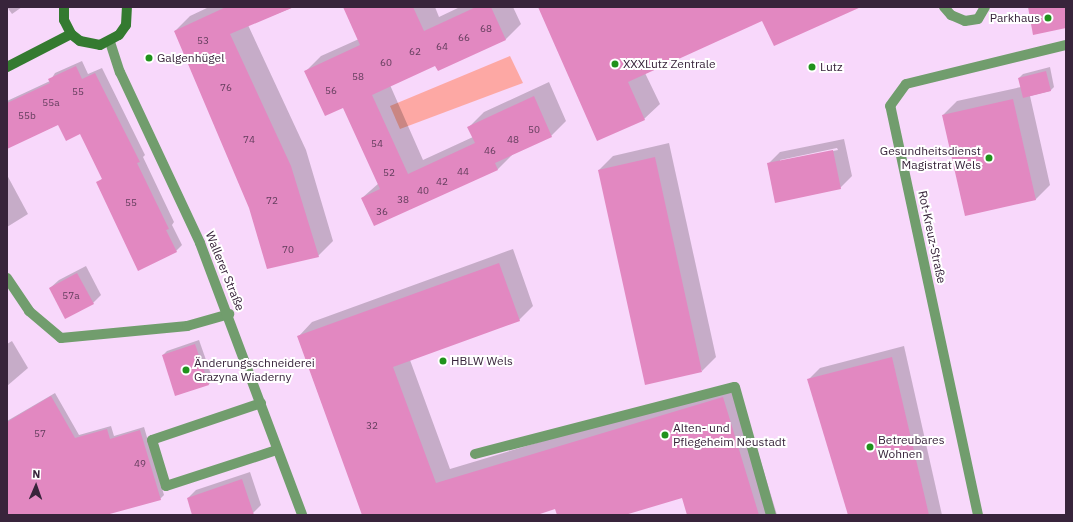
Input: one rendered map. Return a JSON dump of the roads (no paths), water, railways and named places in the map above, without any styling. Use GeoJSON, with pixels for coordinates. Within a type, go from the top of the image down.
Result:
{"type":"FeatureCollection","features":[{"type":"Feature","properties":{"kind":"main road"},"geometry":{"type":"LineString","coordinates":[[64,7],[64,20],[71,34],[90,44],[110,42],[126,25],[127,7]]}},
{"type":"Feature","properties":{"kind":"main road"},"geometry":{"type":"LineString","coordinates":[[7,67],[71,34]]}},
{"type":"Feature","properties":{"kind":"street"},"geometry":{"type":"LineString","coordinates":[[944,7],[951,15],[964,21],[978,19],[985,7]]}},
{"type":"Feature","properties":{"kind":"street","name":"Wallerer Straße"},"geometry":{"type":"LineString","coordinates":[[110,42],[120,72],[197,236],[229,314],[302,515]]}},
{"type":"Feature","properties":{"kind":"street","name":"Rot-Kreuz-Straße"},"geometry":{"type":"LineString","coordinates":[[978,515],[890,106],[906,84],[1066,45]]}},
{"type":"Feature","properties":{"kind":"street"},"geometry":{"type":"LineString","coordinates":[[7,278],[29,311],[61,338],[187,326],[229,314]]}},
{"type":"Feature","properties":{"kind":"street"},"geometry":{"type":"LineString","coordinates":[[475,454],[735,387],[772,515]]}},
{"type":"Feature","properties":{"kind":"street"},"geometry":{"type":"LineString","coordinates":[[261,403],[152,440],[166,486],[278,450]]}},
{"type":"Feature","properties":{"kind":"place","name":"Parkhaus"},"geometry":{"type":"Point","coordinates":[1048,18]}},
{"type":"Feature","properties":{"kind":"place","name":"Galgenhügel"},"geometry":{"type":"Point","coordinates":[149,58]}},
{"type":"Feature","properties":{"kind":"place","name":"XXXLutz Zentrale"},"geometry":{"type":"Point","coordinates":[615,64]}},
{"type":"Feature","properties":{"kind":"place","name":"Lutz"},"geometry":{"type":"Point","coordinates":[812,67]}},
{"type":"Feature","properties":{"kind":"place","name":"Gesundheitsdienst Magistrat Wels"},"geometry":{"type":"Point","coordinates":[989,158]}},
{"type":"Feature","properties":{"kind":"place","name":"HBLW Wels"},"geometry":{"type":"Point","coordinates":[443,361]}},
{"type":"Feature","properties":{"kind":"place","name":"Änderungsschneiderei Grazyna Wiaderny"},"geometry":{"type":"Point","coordinates":[186,370]}},
{"type":"Feature","properties":{"kind":"place","name":"Alten- und Pflegeheim Neustadt"},"geometry":{"type":"Point","coordinates":[665,435]}},
{"type":"Feature","properties":{"kind":"place","name":"Betreubares Wohnen"},"geometry":{"type":"Point","coordinates":[870,447]}}]}
